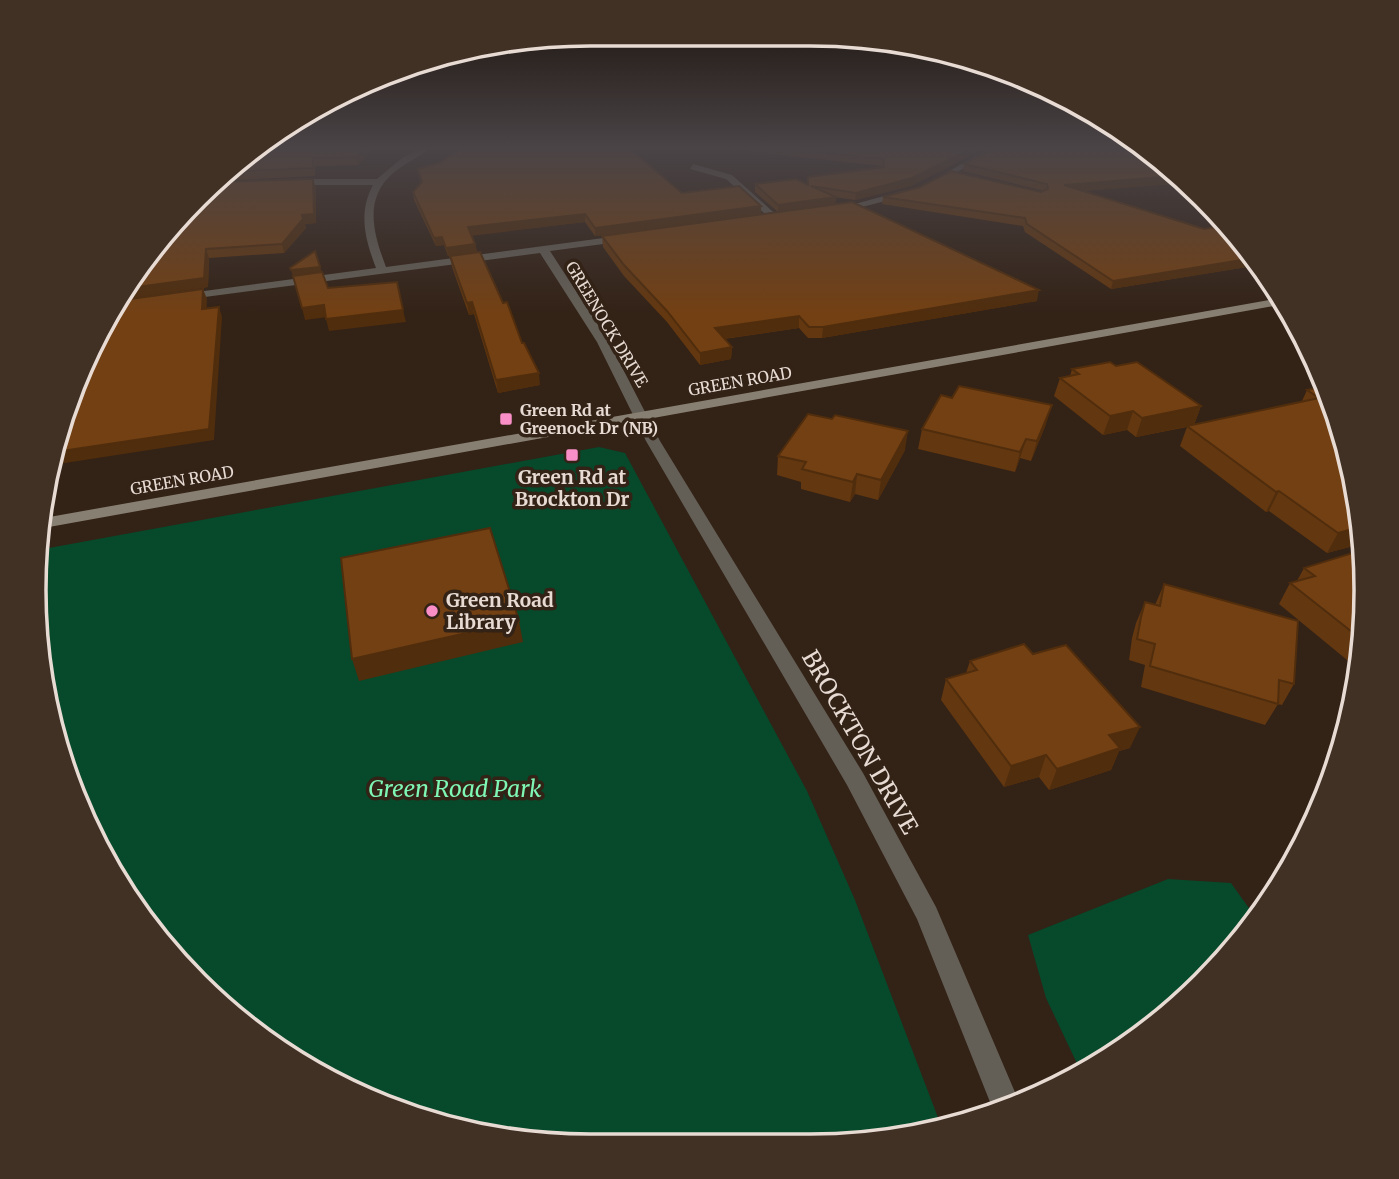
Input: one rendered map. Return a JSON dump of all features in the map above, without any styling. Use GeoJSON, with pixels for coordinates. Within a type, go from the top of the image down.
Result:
{"type":"FeatureCollection","features":[{"type":"Feature","properties":{"kind":"street"},"geometry":{"type":"LineString","coordinates":[[370,204],[368,218],[382,270]]}},
{"type":"Feature","properties":{"kind":"street"},"geometry":{"type":"LineString","coordinates":[[763,204],[781,218],[764,220]]}},
{"type":"Feature","properties":{"kind":"street"},"geometry":{"type":"LineString","coordinates":[[827,212],[869,204]]}},
{"type":"Feature","properties":{"kind":"street"},"geometry":{"type":"LineString","coordinates":[[166,299],[637,237]]}},
{"type":"Feature","properties":{"kind":"street","name":"GREENOCK DRIVE"},"geometry":{"type":"LineString","coordinates":[[543,249],[603,342],[640,417]]}},
{"type":"Feature","properties":{"kind":"street","name":"GREEN ROAD"},"geometry":{"type":"LineString","coordinates":[[50,522],[1272,303]]}},
{"type":"Feature","properties":{"kind":"street","name":"BROCKTON DRIVE"},"geometry":{"type":"LineString","coordinates":[[640,417],[867,802],[927,915],[1003,1098]]}},
{"type":"Feature","properties":{"kind":"green space","name":"Green Road Park"},"geometry":{"type":"Polygon","coordinates":[[[599,447],[625,453],[807,791],[855,900],[938,1118],[881,1129],[810,1134],[590,1134],[518,1129],[415,1105],[349,1077],[287,1042],[231,999],[180,948],[137,892],[102,830],[74,764],[56,696],[47,625],[47,548],[599,447]]]}},
{"type":"Feature","properties":{"kind":"green space"},"geometry":{"type":"Polygon","coordinates":[[[1168,879],[1231,883],[1250,909],[1219,948],[1168,999],[1112,1042],[1077,1064],[1046,998],[1028,935],[1168,879]]]}},
{"type":"Feature","properties":{"kind":"building"},"geometry":{"type":"Polygon","coordinates":[[[206,204],[314,204],[314,214],[302,215],[303,219],[282,244],[206,249],[204,278],[137,287],[180,231],[206,204]]]}},
{"type":"Feature","properties":{"kind":"building"},"geometry":{"type":"Polygon","coordinates":[[[418,204],[761,206],[595,228],[585,214],[468,227],[475,244],[446,248],[442,237],[434,238],[418,204]]]}},
{"type":"Feature","properties":{"kind":"building"},"geometry":{"type":"Polygon","coordinates":[[[837,204],[856,204],[1039,290],[823,327],[809,327],[799,316],[715,328],[732,347],[700,353],[602,236],[837,204]]]}},
{"type":"Feature","properties":{"kind":"building"},"geometry":{"type":"Polygon","coordinates":[[[930,204],[1125,204],[1204,229],[1215,227],[1242,260],[1113,281],[1027,224],[1025,218],[930,204]]]}},
{"type":"Feature","properties":{"kind":"building"},"geometry":{"type":"Polygon","coordinates":[[[315,251],[320,267],[291,270],[290,268],[315,251]]]}},
{"type":"Feature","properties":{"kind":"building"},"geometry":{"type":"Polygon","coordinates":[[[480,252],[503,303],[507,302],[522,343],[539,373],[496,380],[472,302],[467,303],[450,256],[480,252]]]}},
{"type":"Feature","properties":{"kind":"building"},"geometry":{"type":"Polygon","coordinates":[[[322,272],[328,288],[397,282],[403,310],[326,319],[324,305],[302,308],[293,276],[322,272]]]}},
{"type":"Feature","properties":{"kind":"building"},"geometry":{"type":"Polygon","coordinates":[[[203,289],[202,309],[219,307],[209,429],[64,451],[87,381],[129,299],[203,289]]]}},
{"type":"Feature","properties":{"kind":"building"},"geometry":{"type":"Polygon","coordinates":[[[1110,362],[1116,366],[1137,362],[1201,406],[1142,418],[1133,411],[1110,416],[1060,378],[1079,374],[1072,369],[1110,362]]]}},
{"type":"Feature","properties":{"kind":"building"},"geometry":{"type":"Polygon","coordinates":[[[959,386],[1052,405],[1037,441],[1026,439],[1020,452],[922,429],[941,395],[952,398],[959,386]]]}},
{"type":"Feature","properties":{"kind":"building"},"geometry":{"type":"Polygon","coordinates":[[[1315,388],[1318,398],[1307,390],[1315,388]]]}},
{"type":"Feature","properties":{"kind":"building"},"geometry":{"type":"Polygon","coordinates":[[[1319,398],[1335,449],[1350,530],[1338,533],[1279,491],[1276,492],[1187,426],[1319,398]]]}},
{"type":"Feature","properties":{"kind":"building"},"geometry":{"type":"Polygon","coordinates":[[[808,414],[832,419],[835,415],[908,431],[881,480],[857,474],[853,482],[802,469],[806,462],[778,456],[808,414]]]}},
{"type":"Feature","properties":{"kind":"building","name":"Green Road Library"},"geometry":{"type":"Polygon","coordinates":[[[490,528],[519,621],[352,659],[341,558],[490,528]]]}},
{"type":"Feature","properties":{"kind":"building"},"geometry":{"type":"Polygon","coordinates":[[[1352,553],[1354,590],[1351,631],[1290,583],[1315,576],[1304,568],[1352,553]]]}},
{"type":"Feature","properties":{"kind":"building"},"geometry":{"type":"Polygon","coordinates":[[[1164,584],[1298,621],[1294,684],[1279,680],[1278,704],[1150,666],[1155,644],[1137,639],[1145,602],[1160,606],[1164,584]]]}},
{"type":"Feature","properties":{"kind":"building"},"geometry":{"type":"Polygon","coordinates":[[[1024,644],[1033,654],[1066,645],[1140,727],[1109,735],[1120,748],[1057,769],[1046,755],[1011,766],[946,679],[977,670],[970,661],[1024,644]]]}},
{"type":"Feature","properties":{"kind":"place","name":"Green Rd at Greenock Dr (NB)"},"geometry":{"type":"Point","coordinates":[506,419]}},
{"type":"Feature","properties":{"kind":"place","name":"Green Rd at Brockton Dr"},"geometry":{"type":"Point","coordinates":[572,455]}},
{"type":"Feature","properties":{"kind":"place","name":"Green Road Library"},"geometry":{"type":"Point","coordinates":[432,611]}}]}
